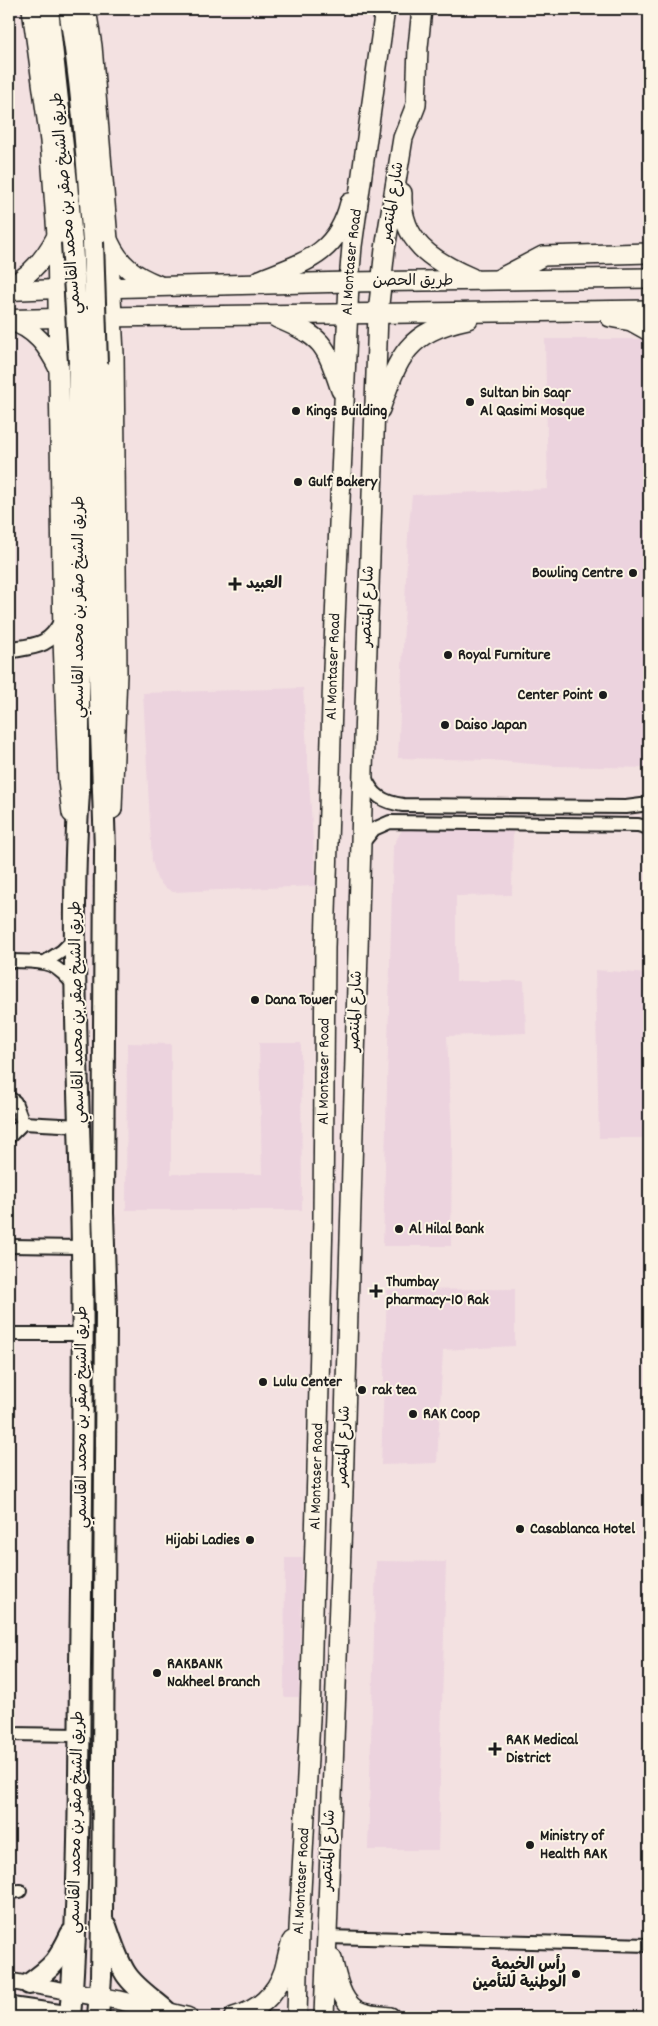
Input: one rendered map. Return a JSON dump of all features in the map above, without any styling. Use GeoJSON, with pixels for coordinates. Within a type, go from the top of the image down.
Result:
{"type":"FeatureCollection","features":[{"type":"Feature","properties":{"kind":"highway","name":"طريق الشيخ صقر بن محمد القاسمي"},"geometry":{"type":"LineString","coordinates":[[48,9],[66,174],[64,239],[96,360],[99,672],[105,850],[103,1213],[106,1312],[102,1916],[98,2017]]}},
{"type":"Feature","properties":{"kind":"highway","name":"طريق الشيخ صقر بن محمد القاسمي"},"geometry":{"type":"LineString","coordinates":[[68,9],[76,52],[86,141],[101,241],[76,849],[76,988],[80,1126],[82,1334],[80,1735],[72,1992],[75,2016]]}},
{"type":"Feature","properties":{"kind":"highway"},"geometry":{"type":"LineString","coordinates":[[102,1916],[127,1976],[167,2012]]}},
{"type":"Feature","properties":{"kind":"highway"},"geometry":{"type":"LineString","coordinates":[[29,1984],[49,1970],[61,1956],[74,1927]]}},
{"type":"Feature","properties":{"kind":"highway"},"geometry":{"type":"LineString","coordinates":[[9,2005],[29,2017]]}},
{"type":"Feature","properties":{"kind":"main road"},"geometry":{"type":"LineString","coordinates":[[32,9],[64,239],[57,290],[62,621],[68,781],[76,849]]}},
{"type":"Feature","properties":{"kind":"main road"},"geometry":{"type":"LineString","coordinates":[[86,9],[92,46],[101,241],[110,288],[111,317],[96,360]]}},
{"type":"Feature","properties":{"kind":"main road","name":"Al Montaser Road"},"geometry":{"type":"LineString","coordinates":[[297,2017],[299,1929],[310,1719],[323,1218],[324,1037],[333,669],[349,282],[352,246],[385,9]]}},
{"type":"Feature","properties":{"kind":"main road","name":"شارع المنتصر"},"geometry":{"type":"LineString","coordinates":[[324,2017],[343,1492],[378,313],[381,281],[403,138],[416,105],[418,47],[422,9]]}},
{"type":"Feature","properties":{"kind":"main road"},"geometry":{"type":"LineString","coordinates":[[247,285],[309,261],[326,249],[346,221],[367,137]]}},
{"type":"Feature","properties":{"kind":"main road"},"geometry":{"type":"LineString","coordinates":[[403,138],[401,205],[405,222],[411,235],[438,262],[488,281],[544,256],[649,253]]}},
{"type":"Feature","properties":{"kind":"main road"},"geometry":{"type":"LineString","coordinates":[[9,286],[26,275],[64,239]]}},
{"type":"Feature","properties":{"kind":"main road"},"geometry":{"type":"LineString","coordinates":[[101,241],[138,276],[164,287]]}},
{"type":"Feature","properties":{"kind":"main road","name":"طريق الحصن"},"geometry":{"type":"LineString","coordinates":[[57,290],[381,281],[649,278]]}},
{"type":"Feature","properties":{"kind":"main road"},"geometry":{"type":"LineString","coordinates":[[9,291],[57,290]]}},
{"type":"Feature","properties":{"kind":"main road","name":"طريق الحصن"},"geometry":{"type":"LineString","coordinates":[[57,318],[649,310]]}},
{"type":"Feature","properties":{"kind":"main road"},"geometry":{"type":"LineString","coordinates":[[576,311],[631,321],[649,331]]}},
{"type":"Feature","properties":{"kind":"main road"},"geometry":{"type":"LineString","coordinates":[[375,424],[394,370],[405,351],[430,332],[453,322],[498,312]]}},
{"type":"Feature","properties":{"kind":"main road"},"geometry":{"type":"LineString","coordinates":[[269,315],[303,329],[320,341],[329,355],[345,401]]}},
{"type":"Feature","properties":{"kind":"main road"},"geometry":{"type":"LineString","coordinates":[[96,360],[124,334],[140,322],[153,317]]}},
{"type":"Feature","properties":{"kind":"main road"},"geometry":{"type":"LineString","coordinates":[[9,320],[57,318]]}},
{"type":"Feature","properties":{"kind":"main road"},"geometry":{"type":"LineString","coordinates":[[9,320],[28,329],[38,337],[46,346],[59,370]]}},
{"type":"Feature","properties":{"kind":"main road"},"geometry":{"type":"LineString","coordinates":[[234,2017],[256,2008],[274,1991],[284,1971],[291,1944],[299,1929]]}},
{"type":"Feature","properties":{"kind":"main road"},"geometry":{"type":"LineString","coordinates":[[326,1937],[339,1985],[350,2006],[362,2013],[390,2017]]}},
{"type":"Feature","properties":{"kind":"main road"},"geometry":{"type":"LineString","coordinates":[[72,1992],[188,2017]]}},
{"type":"Feature","properties":{"kind":"street"},"geometry":{"type":"LineString","coordinates":[[9,650],[38,646],[50,638],[62,621]]}},
{"type":"Feature","properties":{"kind":"street"},"geometry":{"type":"LineString","coordinates":[[38,646],[49,651],[64,662]]}},
{"type":"Feature","properties":{"kind":"street"},"geometry":{"type":"LineString","coordinates":[[361,845],[374,829],[390,822],[525,822],[644,827],[649,813],[647,805],[626,807],[392,803],[382,799],[370,790],[363,770]]}},
{"type":"Feature","properties":{"kind":"street"},"geometry":{"type":"LineString","coordinates":[[398,823],[395,816],[403,804]]}},
{"type":"Feature","properties":{"kind":"street"},"geometry":{"type":"LineString","coordinates":[[46,962],[62,951],[76,937]]}},
{"type":"Feature","properties":{"kind":"street"},"geometry":{"type":"LineString","coordinates":[[9,961],[46,962],[63,973],[76,988]]}},
{"type":"Feature","properties":{"kind":"street"},"geometry":{"type":"LineString","coordinates":[[9,1098],[15,1102],[23,1123]]}},
{"type":"Feature","properties":{"kind":"street"},"geometry":{"type":"LineString","coordinates":[[9,1137],[23,1123],[80,1126]]}},
{"type":"Feature","properties":{"kind":"street"},"geometry":{"type":"LineString","coordinates":[[9,1246],[82,1247]]}},
{"type":"Feature","properties":{"kind":"street"},"geometry":{"type":"LineString","coordinates":[[9,1334],[82,1334]]}},
{"type":"Feature","properties":{"kind":"street"},"geometry":{"type":"LineString","coordinates":[[9,1734],[80,1735]]}},
{"type":"Feature","properties":{"kind":"street"},"geometry":{"type":"LineString","coordinates":[[326,1937],[649,1945]]}},
{"type":"Feature","properties":{"kind":"street"},"geometry":{"type":"LineString","coordinates":[[9,1981],[72,1992]]}},
{"type":"Feature","properties":{"kind":"street"},"geometry":{"type":"LineString","coordinates":[[9,2005],[75,2016]]}},
{"type":"Feature","properties":{"kind":"shaded area"},"geometry":{"type":"Polygon","coordinates":[[[545,339],[649,339],[649,768],[554,766],[490,760],[398,758],[408,536],[412,495],[548,489],[545,339]]]}},
{"type":"Feature","properties":{"kind":"shaded area"},"geometry":{"type":"Polygon","coordinates":[[[303,688],[316,886],[173,892],[164,887],[157,879],[152,861],[143,693],[303,688]]]}},
{"type":"Feature","properties":{"kind":"shaded area"},"geometry":{"type":"Polygon","coordinates":[[[513,826],[512,895],[456,896],[456,981],[524,981],[526,1033],[447,1036],[452,1136],[451,1246],[383,1246],[393,846],[402,830],[513,826]]]}},
{"type":"Feature","properties":{"kind":"shaded area"},"geometry":{"type":"Polygon","coordinates":[[[595,970],[649,974],[649,1138],[599,1138],[595,970]]]}},
{"type":"Feature","properties":{"kind":"shaded area"},"geometry":{"type":"Polygon","coordinates":[[[127,1043],[171,1044],[171,1174],[262,1174],[259,1043],[301,1043],[302,1210],[126,1210],[127,1043]]]}},
{"type":"Feature","properties":{"kind":"shaded area"},"geometry":{"type":"Polygon","coordinates":[[[515,1289],[515,1346],[443,1350],[437,1463],[381,1465],[387,1290],[515,1289]]]}},
{"type":"Feature","properties":{"kind":"shaded area"},"geometry":{"type":"Polygon","coordinates":[[[285,1558],[302,1558],[299,1697],[284,1697],[285,1558]]]}},
{"type":"Feature","properties":{"kind":"shaded area"},"geometry":{"type":"Polygon","coordinates":[[[376,1561],[446,1562],[438,1850],[368,1850],[376,1561]]]}},
{"type":"Feature","properties":{"kind":"place","name":"Sultan bin Saqr Al Qasimi Mosque"},"geometry":{"type":"Point","coordinates":[470,402]}},
{"type":"Feature","properties":{"kind":"place","name":"Kings Building"},"geometry":{"type":"Point","coordinates":[296,411]}},
{"type":"Feature","properties":{"kind":"place","name":"Gulf Bakery"},"geometry":{"type":"Point","coordinates":[298,482]}},
{"type":"Feature","properties":{"kind":"place","name":"Bowling Centre"},"geometry":{"type":"Point","coordinates":[633,573]}},
{"type":"Feature","properties":{"kind":"place","name":"العبيد"},"geometry":{"type":"Point","coordinates":[235,584]}},
{"type":"Feature","properties":{"kind":"place","name":"Royal Furniture"},"geometry":{"type":"Point","coordinates":[448,655]}},
{"type":"Feature","properties":{"kind":"place","name":"Center Point"},"geometry":{"type":"Point","coordinates":[603,695]}},
{"type":"Feature","properties":{"kind":"place","name":"Daiso Japan"},"geometry":{"type":"Point","coordinates":[445,725]}},
{"type":"Feature","properties":{"kind":"place","name":"Dana Tower"},"geometry":{"type":"Point","coordinates":[255,1000]}},
{"type":"Feature","properties":{"kind":"place","name":"Al Hilal Bank"},"geometry":{"type":"Point","coordinates":[399,1229]}},
{"type":"Feature","properties":{"kind":"place","name":"Thumbay pharmacy-10 Rak"},"geometry":{"type":"Point","coordinates":[376,1291]}},
{"type":"Feature","properties":{"kind":"place","name":"Lulu Center"},"geometry":{"type":"Point","coordinates":[263,1382]}},
{"type":"Feature","properties":{"kind":"place","name":"rak tea"},"geometry":{"type":"Point","coordinates":[362,1390]}},
{"type":"Feature","properties":{"kind":"place","name":"RAK Coop"},"geometry":{"type":"Point","coordinates":[413,1414]}},
{"type":"Feature","properties":{"kind":"place","name":"Casablanca Hotel"},"geometry":{"type":"Point","coordinates":[520,1529]}},
{"type":"Feature","properties":{"kind":"place","name":"Hijabi Ladies"},"geometry":{"type":"Point","coordinates":[250,1540]}},
{"type":"Feature","properties":{"kind":"place","name":"RAKBANK Nakheel Branch"},"geometry":{"type":"Point","coordinates":[157,1673]}},
{"type":"Feature","properties":{"kind":"place","name":"RAK Medical District"},"geometry":{"type":"Point","coordinates":[495,1749]}},
{"type":"Feature","properties":{"kind":"place","name":"Ministry of Health RAK"},"geometry":{"type":"Point","coordinates":[530,1845]}},
{"type":"Feature","properties":{"kind":"place","name":"رأس الخيمة الوطنية للتأمين"},"geometry":{"type":"Point","coordinates":[576,1974]}}]}
